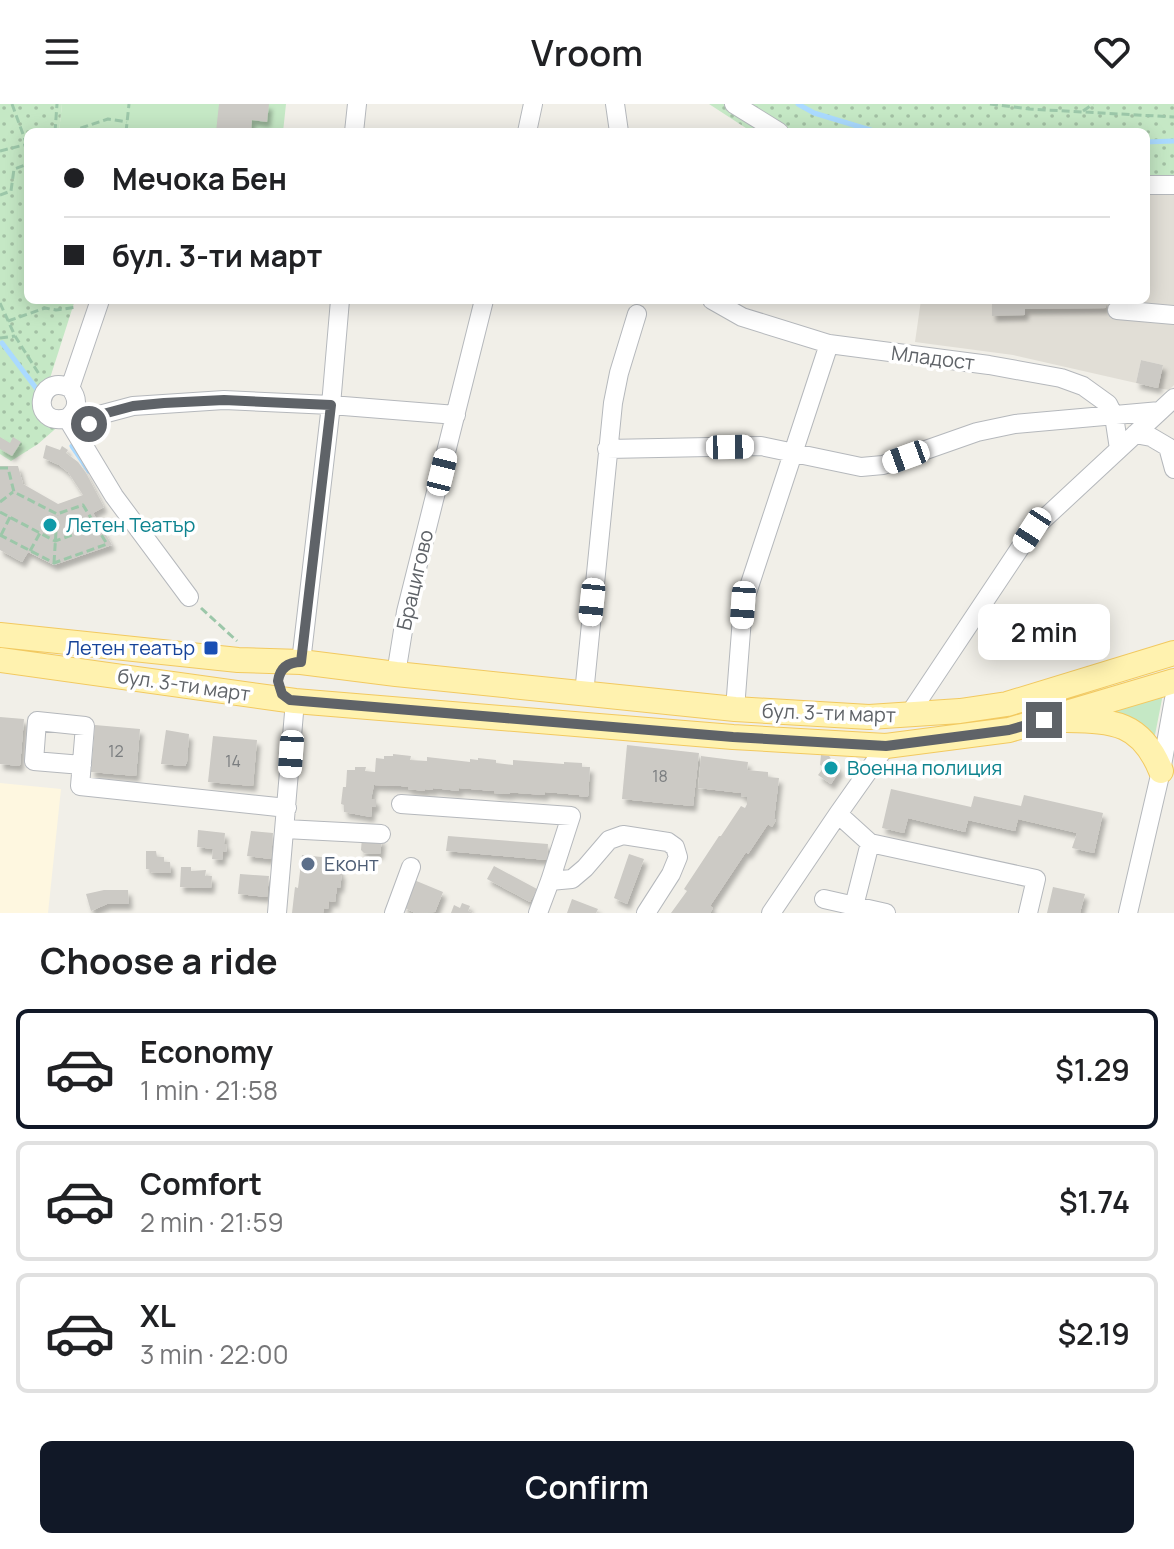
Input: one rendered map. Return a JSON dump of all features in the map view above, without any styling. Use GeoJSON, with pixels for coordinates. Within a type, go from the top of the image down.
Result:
{"type":"FeatureCollection","features":[{"type":"Feature","properties":{"kind":"main road","name":"бул. 3-ти март"},"geometry":{"type":"LineString","coordinates":[[0,635],[260,662],[303,663],[735,709],[869,717],[908,716],[1007,704],[1174,653]]}},
{"type":"Feature","properties":{"kind":"main road","name":"бул. 3-ти март"},"geometry":{"type":"LineString","coordinates":[[0,660],[296,700],[717,736],[886,746],[1009,730],[1174,681]]}},
{"type":"Feature","properties":{"kind":"main road"},"geometry":{"type":"LineString","coordinates":[[303,663],[319,675],[319,684],[312,697],[296,700],[282,694],[278,681],[283,668],[303,663]]}},
{"type":"Feature","properties":{"kind":"main road"},"geometry":{"type":"LineString","coordinates":[[1044,720],[1105,722],[1126,727],[1148,745],[1161,771]]}},
{"type":"Feature","properties":{"kind":"street"},"geometry":{"type":"LineString","coordinates":[[354,128],[357,104]]}},
{"type":"Feature","properties":{"kind":"street"},"geometry":{"type":"LineString","coordinates":[[528,128],[533,104]]}},
{"type":"Feature","properties":{"kind":"street"},"geometry":{"type":"LineString","coordinates":[[615,104],[618,128]]}},
{"type":"Feature","properties":{"kind":"street"},"geometry":{"type":"LineString","coordinates":[[734,104],[773,128]]}},
{"type":"Feature","properties":{"kind":"street"},"geometry":{"type":"LineString","coordinates":[[1150,185],[1174,185]]}},
{"type":"Feature","properties":{"kind":"street"},"geometry":{"type":"LineString","coordinates":[[70,388],[99,304]]}},
{"type":"Feature","properties":{"kind":"street"},"geometry":{"type":"LineString","coordinates":[[303,663],[340,304]]}},
{"type":"Feature","properties":{"kind":"street","name":"Брацигово"},"geometry":{"type":"LineString","coordinates":[[396,674],[406,612],[483,304]]}},
{"type":"Feature","properties":{"kind":"street","name":"Младост"},"geometry":{"type":"LineString","coordinates":[[719,304],[742,317],[829,344],[989,365],[1061,378],[1083,386],[1108,404],[1114,416]]}},
{"type":"Feature","properties":{"kind":"street"},"geometry":{"type":"LineString","coordinates":[[1117,310],[1174,315]]}},
{"type":"Feature","properties":{"kind":"street"},"geometry":{"type":"LineString","coordinates":[[584,694],[613,403],[637,314]]}},
{"type":"Feature","properties":{"kind":"street"},"geometry":{"type":"LineString","coordinates":[[735,709],[743,605],[829,344]]}},
{"type":"Feature","properties":{"kind":"street"},"geometry":{"type":"LineString","coordinates":[[71,426],[76,408],[74,394],[70,388],[59,385],[48,388],[41,401],[46,415],[71,426],[114,496],[189,597]]}},
{"type":"Feature","properties":{"kind":"street"},"geometry":{"type":"LineString","coordinates":[[71,426],[133,406],[224,400],[456,415]]}},
{"type":"Feature","properties":{"kind":"street"},"geometry":{"type":"LineString","coordinates":[[607,449],[761,446],[861,467],[883,465],[977,432],[1015,424],[1114,416],[1167,405]]}},
{"type":"Feature","properties":{"kind":"street"},"geometry":{"type":"LineString","coordinates":[[908,716],[1032,530],[1167,405]]}},
{"type":"Feature","properties":{"kind":"street"},"geometry":{"type":"LineString","coordinates":[[1114,416],[1119,449]]}},
{"type":"Feature","properties":{"kind":"street"},"geometry":{"type":"LineString","coordinates":[[1135,434],[1151,437],[1168,447],[1174,469]]}},
{"type":"Feature","properties":{"kind":"street"},"geometry":{"type":"LineString","coordinates":[[1128,913],[1161,771],[1174,699]]}},
{"type":"Feature","properties":{"kind":"street"},"geometry":{"type":"LineString","coordinates":[[277,913],[296,700]]}},
{"type":"Feature","properties":{"kind":"street"},"geometry":{"type":"LineString","coordinates":[[771,913],[886,746]]}},
{"type":"Feature","properties":{"kind":"street"},"geometry":{"type":"LineString","coordinates":[[82,765],[80,786],[287,808]]}},
{"type":"Feature","properties":{"kind":"street"},"geometry":{"type":"LineString","coordinates":[[401,804],[571,816],[538,913]]}},
{"type":"Feature","properties":{"kind":"street"},"geometry":{"type":"LineString","coordinates":[[838,814],[870,843],[1036,879],[1028,913]]}},
{"type":"Feature","properties":{"kind":"street"},"geometry":{"type":"LineString","coordinates":[[285,829],[381,834]]}},
{"type":"Feature","properties":{"kind":"street"},"geometry":{"type":"LineString","coordinates":[[550,881],[572,879],[609,840],[623,835],[668,842],[675,847],[678,857],[646,913]]}},
{"type":"Feature","properties":{"kind":"street"},"geometry":{"type":"LineString","coordinates":[[854,906],[870,843]]}},
{"type":"Feature","properties":{"kind":"street"},"geometry":{"type":"LineString","coordinates":[[394,913],[411,867]]}},
{"type":"Feature","properties":{"kind":"street"},"geometry":{"type":"LineString","coordinates":[[824,899],[886,913]]}},
{"type":"Feature","properties":{"kind":"path"},"geometry":{"type":"LineString","coordinates":[[12,104],[24,135]]}},
{"type":"Feature","properties":{"kind":"path"},"geometry":{"type":"LineString","coordinates":[[55,128],[57,104]]}},
{"type":"Feature","properties":{"kind":"path"},"geometry":{"type":"LineString","coordinates":[[126,128],[129,104]]}},
{"type":"Feature","properties":{"kind":"path"},"geometry":{"type":"LineString","coordinates":[[990,104],[1174,117]]}},
{"type":"Feature","properties":{"kind":"path"},"geometry":{"type":"LineString","coordinates":[[1083,111],[1093,104]]}},
{"type":"Feature","properties":{"kind":"path"},"geometry":{"type":"LineString","coordinates":[[81,128],[108,119],[127,122]]}},
{"type":"Feature","properties":{"kind":"path"},"geometry":{"type":"LineString","coordinates":[[0,151],[24,146]]}},
{"type":"Feature","properties":{"kind":"path"},"geometry":{"type":"LineString","coordinates":[[0,195],[11,191],[14,169],[24,165]]}},
{"type":"Feature","properties":{"kind":"path"},"geometry":{"type":"LineString","coordinates":[[0,303],[15,336],[48,388]]}},
{"type":"Feature","properties":{"kind":"path"},"geometry":{"type":"LineString","coordinates":[[7,321],[45,308],[77,307]]}},
{"type":"Feature","properties":{"kind":"path"},"geometry":{"type":"LineString","coordinates":[[0,338],[15,336]]}},
{"type":"Feature","properties":{"kind":"path"},"geometry":{"type":"LineString","coordinates":[[0,468],[8,468],[14,492],[57,514],[83,505],[107,544],[54,563],[0,535],[11,517]]}},
{"type":"Feature","properties":{"kind":"path"},"geometry":{"type":"LineString","coordinates":[[0,502],[14,492]]}},
{"type":"Feature","properties":{"kind":"path"},"geometry":{"type":"LineString","coordinates":[[0,512],[55,541],[96,526]]}},
{"type":"Feature","properties":{"kind":"path"},"geometry":{"type":"LineString","coordinates":[[54,563],[57,514]]}},
{"type":"Feature","properties":{"kind":"path"},"geometry":{"type":"LineString","coordinates":[[30,551],[40,533]]}},
{"type":"Feature","properties":{"kind":"path"},"geometry":{"type":"LineString","coordinates":[[189,597],[260,662]]}},
{"type":"Feature","properties":{"kind":"shaded area"},"geometry":{"type":"Polygon","coordinates":[[[1150,192],[1174,192],[1174,385],[1169,390],[1158,388],[1163,365],[1141,360],[1136,383],[1013,355],[915,342],[920,304],[1150,304],[1150,192]]]}},
{"type":"Feature","properties":{"kind":"shaded area"},"geometry":{"type":"Polygon","coordinates":[[[0,783],[61,789],[48,913],[0,913],[0,783]]]}},
{"type":"Feature","properties":{"kind":"green space"},"geometry":{"type":"Polygon","coordinates":[[[0,104],[62,104],[59,128],[24,128],[24,304],[74,304],[44,397],[61,424],[11,461],[0,454],[0,104]]]}},
{"type":"Feature","properties":{"kind":"green space"},"geometry":{"type":"Polygon","coordinates":[[[62,104],[286,104],[283,128],[59,128],[62,104]]]}},
{"type":"Feature","properties":{"kind":"green space"},"geometry":{"type":"Polygon","coordinates":[[[709,104],[1174,104],[1174,192],[1150,192],[1150,128],[746,128],[709,104]]]}},
{"type":"Feature","properties":{"kind":"green space"},"geometry":{"type":"Polygon","coordinates":[[[1163,694],[1154,740],[1126,717],[1108,708],[1163,694]]]}},
{"type":"Feature","properties":{"kind":"building"},"geometry":{"type":"Polygon","coordinates":[[[219,104],[269,104],[267,122],[252,120],[251,128],[216,128],[219,104]]]}},
{"type":"Feature","properties":{"kind":"building"},"geometry":{"type":"Polygon","coordinates":[[[992,304],[1106,304],[1106,308],[1025,309],[1025,315],[992,316],[992,304]]]}},
{"type":"Feature","properties":{"kind":"building"},"geometry":{"type":"Polygon","coordinates":[[[1141,360],[1163,365],[1158,388],[1136,383],[1141,360]]]}},
{"type":"Feature","properties":{"kind":"building"},"geometry":{"type":"Polygon","coordinates":[[[0,437],[10,443],[13,437],[21,442],[12,456],[0,449],[0,437]]]}},
{"type":"Feature","properties":{"kind":"building","name":"Летен Театър"},"geometry":{"type":"Polygon","coordinates":[[[46,445],[60,450],[62,446],[68,450],[66,453],[86,473],[104,507],[93,513],[112,545],[54,565],[28,552],[22,562],[0,550],[0,466],[18,466],[23,484],[58,504],[83,495],[68,472],[43,458],[46,445]]]}},
{"type":"Feature","properties":{"kind":"building"},"geometry":{"type":"Polygon","coordinates":[[[0,717],[24,719],[20,766],[0,764],[0,717]]]}},
{"type":"Feature","properties":{"kind":"building"},"geometry":{"type":"Polygon","coordinates":[[[95,725],[140,729],[136,776],[91,772],[95,725]]]}},
{"type":"Feature","properties":{"kind":"building"},"geometry":{"type":"Polygon","coordinates":[[[166,730],[189,734],[185,766],[161,764],[166,730]]]}},
{"type":"Feature","properties":{"kind":"building"},"geometry":{"type":"Polygon","coordinates":[[[213,736],[257,740],[253,786],[208,782],[213,736]]]}},
{"type":"Feature","properties":{"kind":"building"},"geometry":{"type":"Polygon","coordinates":[[[627,745],[699,753],[693,806],[622,799],[627,745]]]}},
{"type":"Feature","properties":{"kind":"building","name":"Военна полиция"},"geometry":{"type":"Polygon","coordinates":[[[821,755],[829,756],[840,770],[831,784],[818,775],[824,767],[820,765],[821,755]]]}},
{"type":"Feature","properties":{"kind":"building"},"geometry":{"type":"Polygon","coordinates":[[[384,756],[411,756],[410,760],[427,761],[427,757],[470,762],[470,759],[478,758],[513,765],[513,760],[582,763],[582,767],[590,767],[588,797],[545,792],[545,795],[494,793],[459,788],[459,791],[433,788],[425,791],[374,785],[371,799],[376,799],[376,807],[372,807],[371,817],[344,812],[344,805],[341,804],[347,770],[366,767],[365,771],[375,772],[376,758],[384,759],[384,756]]]}},
{"type":"Feature","properties":{"kind":"building"},"geometry":{"type":"Polygon","coordinates":[[[701,756],[748,762],[747,770],[768,772],[768,777],[779,778],[776,820],[772,827],[768,824],[748,854],[746,852],[710,906],[713,908],[710,913],[671,913],[719,836],[741,806],[745,808],[747,804],[747,797],[741,796],[741,793],[698,788],[701,756]]]}},
{"type":"Feature","properties":{"kind":"building"},"geometry":{"type":"Polygon","coordinates":[[[891,789],[971,807],[974,796],[1021,806],[1024,795],[1103,813],[1094,853],[1072,848],[1077,833],[1018,819],[1015,831],[968,820],[965,832],[908,818],[904,833],[882,828],[891,789]]]}},
{"type":"Feature","properties":{"kind":"building"},"geometry":{"type":"Polygon","coordinates":[[[198,830],[225,833],[224,844],[227,844],[222,860],[212,859],[213,849],[197,847],[198,830]]]}},
{"type":"Feature","properties":{"kind":"building"},"geometry":{"type":"Polygon","coordinates":[[[251,831],[273,833],[271,859],[247,856],[251,831]]]}},
{"type":"Feature","properties":{"kind":"building"},"geometry":{"type":"Polygon","coordinates":[[[448,836],[548,844],[547,860],[446,851],[448,836]]]}},
{"type":"Feature","properties":{"kind":"building"},"geometry":{"type":"Polygon","coordinates":[[[362,837],[382,839],[380,854],[364,853],[361,850],[362,837]]]}},
{"type":"Feature","properties":{"kind":"building"},"geometry":{"type":"Polygon","coordinates":[[[146,851],[156,851],[157,857],[164,857],[164,862],[170,862],[171,873],[146,869],[146,851]]]}},
{"type":"Feature","properties":{"kind":"building"},"geometry":{"type":"Polygon","coordinates":[[[629,854],[644,859],[627,904],[614,898],[629,854]]]}},
{"type":"Feature","properties":{"kind":"building"},"geometry":{"type":"Polygon","coordinates":[[[302,855],[341,859],[340,888],[337,887],[335,902],[329,901],[328,909],[324,908],[323,913],[292,913],[302,855]]]}},
{"type":"Feature","properties":{"kind":"building"},"geometry":{"type":"Polygon","coordinates":[[[494,866],[537,889],[530,902],[487,879],[494,866]]]}},
{"type":"Feature","properties":{"kind":"building"},"geometry":{"type":"Polygon","coordinates":[[[181,867],[191,867],[191,871],[206,870],[205,876],[212,876],[211,888],[180,887],[181,867]]]}},
{"type":"Feature","properties":{"kind":"building"},"geometry":{"type":"Polygon","coordinates":[[[240,874],[269,876],[267,897],[238,894],[240,874]]]}},
{"type":"Feature","properties":{"kind":"building"},"geometry":{"type":"Polygon","coordinates":[[[414,880],[443,892],[435,912],[415,913],[403,907],[414,880]]]}},
{"type":"Feature","properties":{"kind":"building"},"geometry":{"type":"Polygon","coordinates":[[[1053,887],[1085,894],[1080,913],[1047,913],[1053,887]]]}},
{"type":"Feature","properties":{"kind":"building"},"geometry":{"type":"Polygon","coordinates":[[[128,890],[129,904],[107,904],[91,911],[86,894],[128,890]]]}},
{"type":"Feature","properties":{"kind":"building"},"geometry":{"type":"Polygon","coordinates":[[[572,899],[598,909],[596,913],[567,913],[572,899]]]}},
{"type":"Feature","properties":{"kind":"building"},"geometry":{"type":"Polygon","coordinates":[[[462,903],[470,906],[468,911],[473,913],[451,913],[454,905],[460,908],[462,903]]]}},
{"type":"Feature","properties":{"kind":"waterway"},"geometry":{"type":"LineString","coordinates":[[798,104],[814,113],[864,128]]}},
{"type":"Feature","properties":{"kind":"waterway"},"geometry":{"type":"LineString","coordinates":[[1150,142],[1174,141]]}},
{"type":"Feature","properties":{"kind":"waterway"},"geometry":{"type":"LineString","coordinates":[[2,343],[39,392]]}},
{"type":"Feature","properties":{"kind":"waterway"},"geometry":{"type":"LineString","coordinates":[[72,446],[89,471]]}},
{"type":"Feature","properties":{"kind":"place","name":"Летен Театър"},"geometry":{"type":"Point","coordinates":[50,525]}},
{"type":"Feature","properties":{"kind":"place","name":"Летен театър"},"geometry":{"type":"Point","coordinates":[211,648]}},
{"type":"Feature","properties":{"kind":"place","name":"Военна полиция"},"geometry":{"type":"Point","coordinates":[831,768]}},
{"type":"Feature","properties":{"kind":"place","name":"Еконт"},"geometry":{"type":"Point","coordinates":[308,864]}},
{"type":"Feature","properties":{"kind":"route"},"geometry":{"type":"LineString","coordinates":[[89,424],[103,414],[133,406],[164,403],[224,400],[331,405],[301,662],[283,668],[278,681],[282,694],[290,700],[733,737],[886,746],[1009,730],[1044,720]]}}]}
